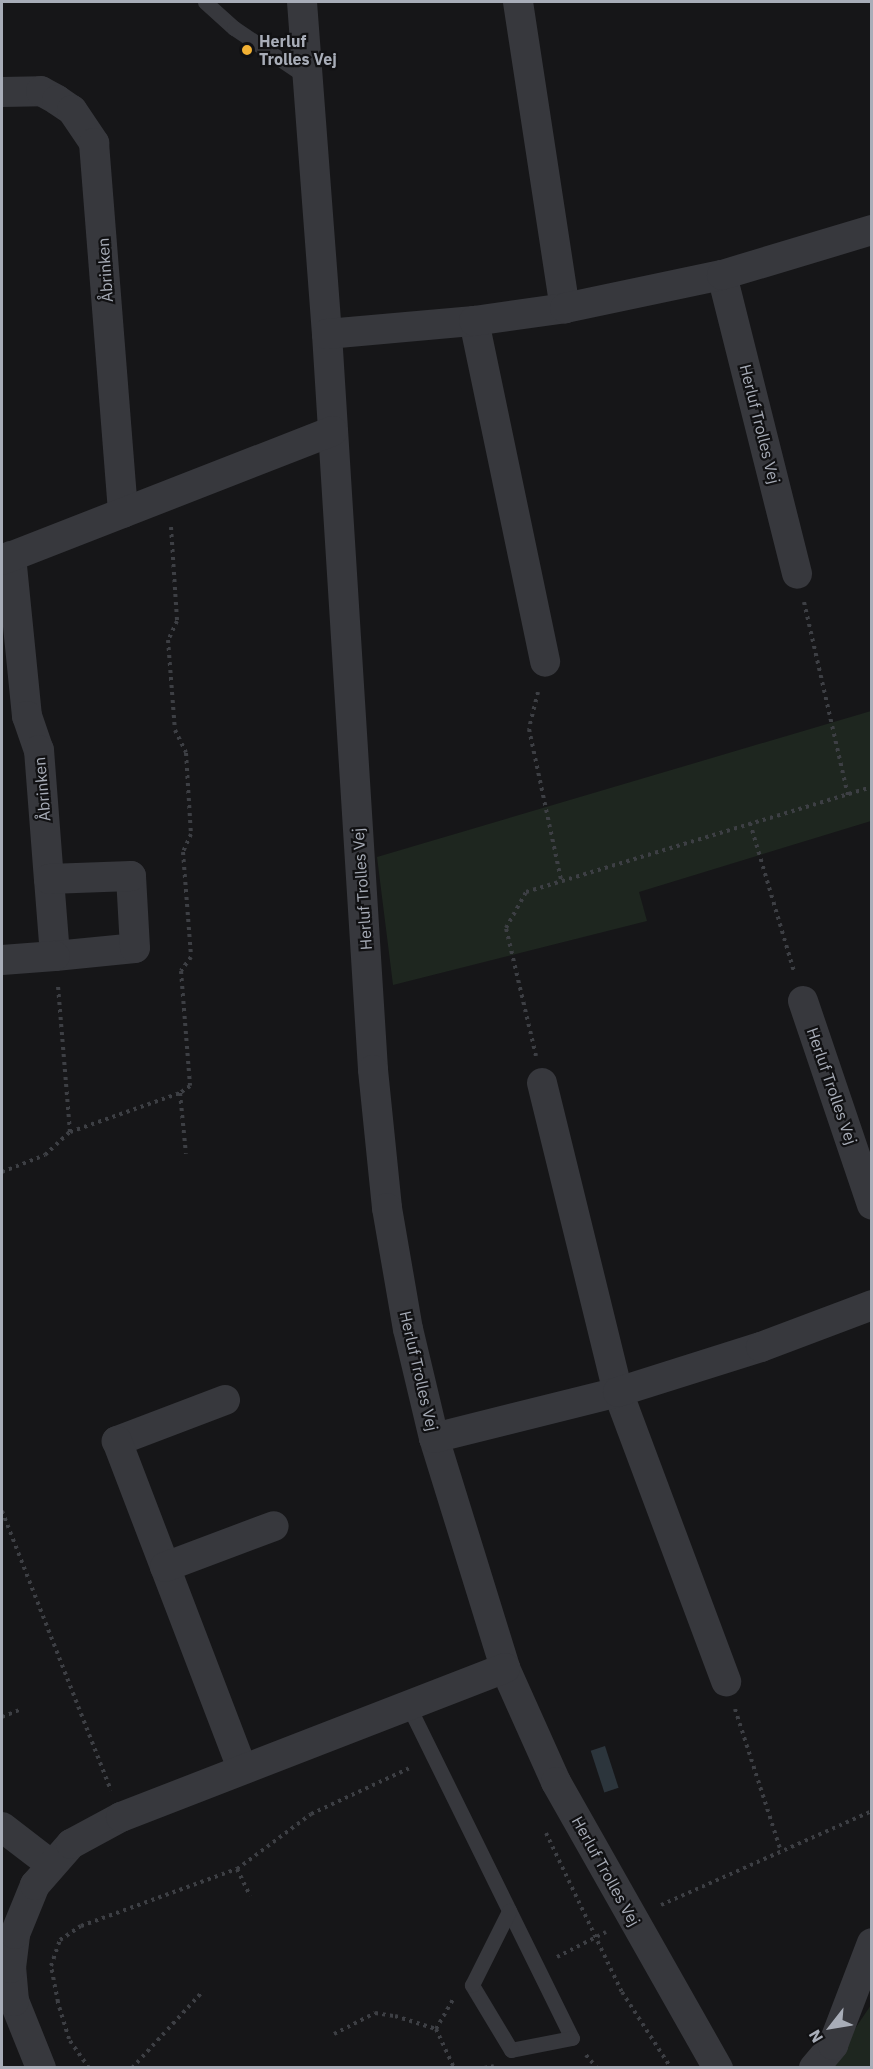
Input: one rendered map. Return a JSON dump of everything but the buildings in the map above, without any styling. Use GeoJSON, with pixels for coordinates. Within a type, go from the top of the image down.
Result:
{"type":"FeatureCollection","features":[{"type":"Feature","properties":{"kind":"street","name":"Herluf Trolles Vej"},"geometry":{"type":"LineString","coordinates":[[302,2],[327,334],[375,1093],[395,1252],[434,1438],[505,1668],[556,1782],[718,2067]]}},
{"type":"Feature","properties":{"kind":"street"},"geometry":{"type":"LineString","coordinates":[[518,2],[565,308]]}},
{"type":"Feature","properties":{"kind":"street","name":"Åbrinken"},"geometry":{"type":"LineString","coordinates":[[2,92],[40,91],[57,100],[72,110],[94,143],[123,513]]}},
{"type":"Feature","properties":{"kind":"street"},"geometry":{"type":"LineString","coordinates":[[327,334],[474,321],[565,308],[722,275],[872,230]]}},
{"type":"Feature","properties":{"kind":"street","name":"Herluf Trolles Vej"},"geometry":{"type":"LineString","coordinates":[[722,275],[797,574]]}},
{"type":"Feature","properties":{"kind":"street"},"geometry":{"type":"LineString","coordinates":[[474,321],[545,662]]}},
{"type":"Feature","properties":{"kind":"street","name":"Åbrinken"},"geometry":{"type":"LineString","coordinates":[[55,956],[39,750],[27,717],[6,558],[333,431]]}},
{"type":"Feature","properties":{"kind":"street"},"geometry":{"type":"LineString","coordinates":[[2,960],[135,948],[131,876],[49,879]]}},
{"type":"Feature","properties":{"kind":"street","name":"Herluf Trolles Vej"},"geometry":{"type":"LineString","coordinates":[[803,1001],[872,1205]]}},
{"type":"Feature","properties":{"kind":"street"},"geometry":{"type":"LineString","coordinates":[[542,1083],[618,1392],[726,1681]]}},
{"type":"Feature","properties":{"kind":"street","name":"Herluf Trolles Vej"},"geometry":{"type":"LineString","coordinates":[[434,1438],[618,1392],[761,1347],[872,1305]]}},
{"type":"Feature","properties":{"kind":"street"},"geometry":{"type":"LineString","coordinates":[[225,1400],[117,1441],[242,1768]]}},
{"type":"Feature","properties":{"kind":"street"},"geometry":{"type":"LineString","coordinates":[[165,1567],[274,1526]]}},
{"type":"Feature","properties":{"kind":"street"},"geometry":{"type":"LineString","coordinates":[[41,2067],[13,2036],[14,2001],[11,1968],[15,1934],[34,1885],[51,1864],[79,1839],[121,1816],[505,1668]]}},
{"type":"Feature","properties":{"kind":"street"},"geometry":{"type":"LineString","coordinates":[[2,1827],[51,1864]]}},
{"type":"Feature","properties":{"kind":"street"},"geometry":{"type":"LineString","coordinates":[[814,2067],[833,2045],[872,1943]]}},
{"type":"Feature","properties":{"kind":"lane"},"geometry":{"type":"LineString","coordinates":[[205,2],[234,28],[308,78]]}},
{"type":"Feature","properties":{"kind":"lane"},"geometry":{"type":"LineString","coordinates":[[408,1705],[432,1759],[572,2038],[511,2050],[472,1984],[508,1911]]}},
{"type":"Feature","properties":{"kind":"path"},"geometry":{"type":"LineString","coordinates":[[2,1172],[45,1155],[70,1132],[180,1093],[190,1086],[181,971],[191,957],[183,852],[191,834],[186,753],[175,730],[168,640],[177,621],[169,495]]}},
{"type":"Feature","properties":{"kind":"path"},"geometry":{"type":"LineString","coordinates":[[797,574],[848,795]]}},
{"type":"Feature","properties":{"kind":"path"},"geometry":{"type":"LineString","coordinates":[[545,662],[529,729],[561,880]]}},
{"type":"Feature","properties":{"kind":"path"},"geometry":{"type":"LineString","coordinates":[[542,1083],[506,928],[526,892],[872,787]]}},
{"type":"Feature","properties":{"kind":"path"},"geometry":{"type":"LineString","coordinates":[[750,823],[803,1001]]}},
{"type":"Feature","properties":{"kind":"path"},"geometry":{"type":"LineString","coordinates":[[55,956],[70,1132]]}},
{"type":"Feature","properties":{"kind":"path"},"geometry":{"type":"LineString","coordinates":[[180,1093],[186,1154]]}},
{"type":"Feature","properties":{"kind":"path"},"geometry":{"type":"LineString","coordinates":[[2,1511],[121,1816]]}},
{"type":"Feature","properties":{"kind":"path"},"geometry":{"type":"LineString","coordinates":[[726,1681],[781,1851]]}},
{"type":"Feature","properties":{"kind":"path"},"geometry":{"type":"LineString","coordinates":[[2,1717],[22,1709]]}},
{"type":"Feature","properties":{"kind":"path"},"geometry":{"type":"LineString","coordinates":[[89,2067],[69,2039],[58,2002],[51,1966],[60,1940],[81,1926],[237,1869],[311,1814],[432,1759]]}},
{"type":"Feature","properties":{"kind":"path"},"geometry":{"type":"LineString","coordinates":[[537,1968],[633,1918],[872,1811]]}},
{"type":"Feature","properties":{"kind":"path"},"geometry":{"type":"LineString","coordinates":[[544,1829],[622,1992],[671,2067]]}},
{"type":"Feature","properties":{"kind":"path"},"geometry":{"type":"LineString","coordinates":[[237,1869],[250,1896]]}},
{"type":"Feature","properties":{"kind":"path"},"geometry":{"type":"LineString","coordinates":[[132,2067],[203,1991]]}},
{"type":"Feature","properties":{"kind":"path"},"geometry":{"type":"LineString","coordinates":[[334,2034],[375,2013],[395,2016],[436,2028],[454,2067]]}},
{"type":"Feature","properties":{"kind":"shaded area"},"geometry":{"type":"Polygon","coordinates":[[[871,711],[871,821],[639,892],[647,921],[393,985],[377,857],[871,711]]]}},
{"type":"Feature","properties":{"kind":"shaded area"},"geometry":{"type":"Polygon","coordinates":[[[605,1746],[619,1788],[604,1792],[591,1751],[605,1746]]]}},
{"type":"Feature","properties":{"kind":"shaded area"},"geometry":{"type":"Polygon","coordinates":[[[871,2005],[871,2067],[829,2067],[871,2005]]]}},
{"type":"Feature","properties":{"kind":"place","name":"Herluf Trolles Vej"},"geometry":{"type":"Point","coordinates":[247,50]}}]}
